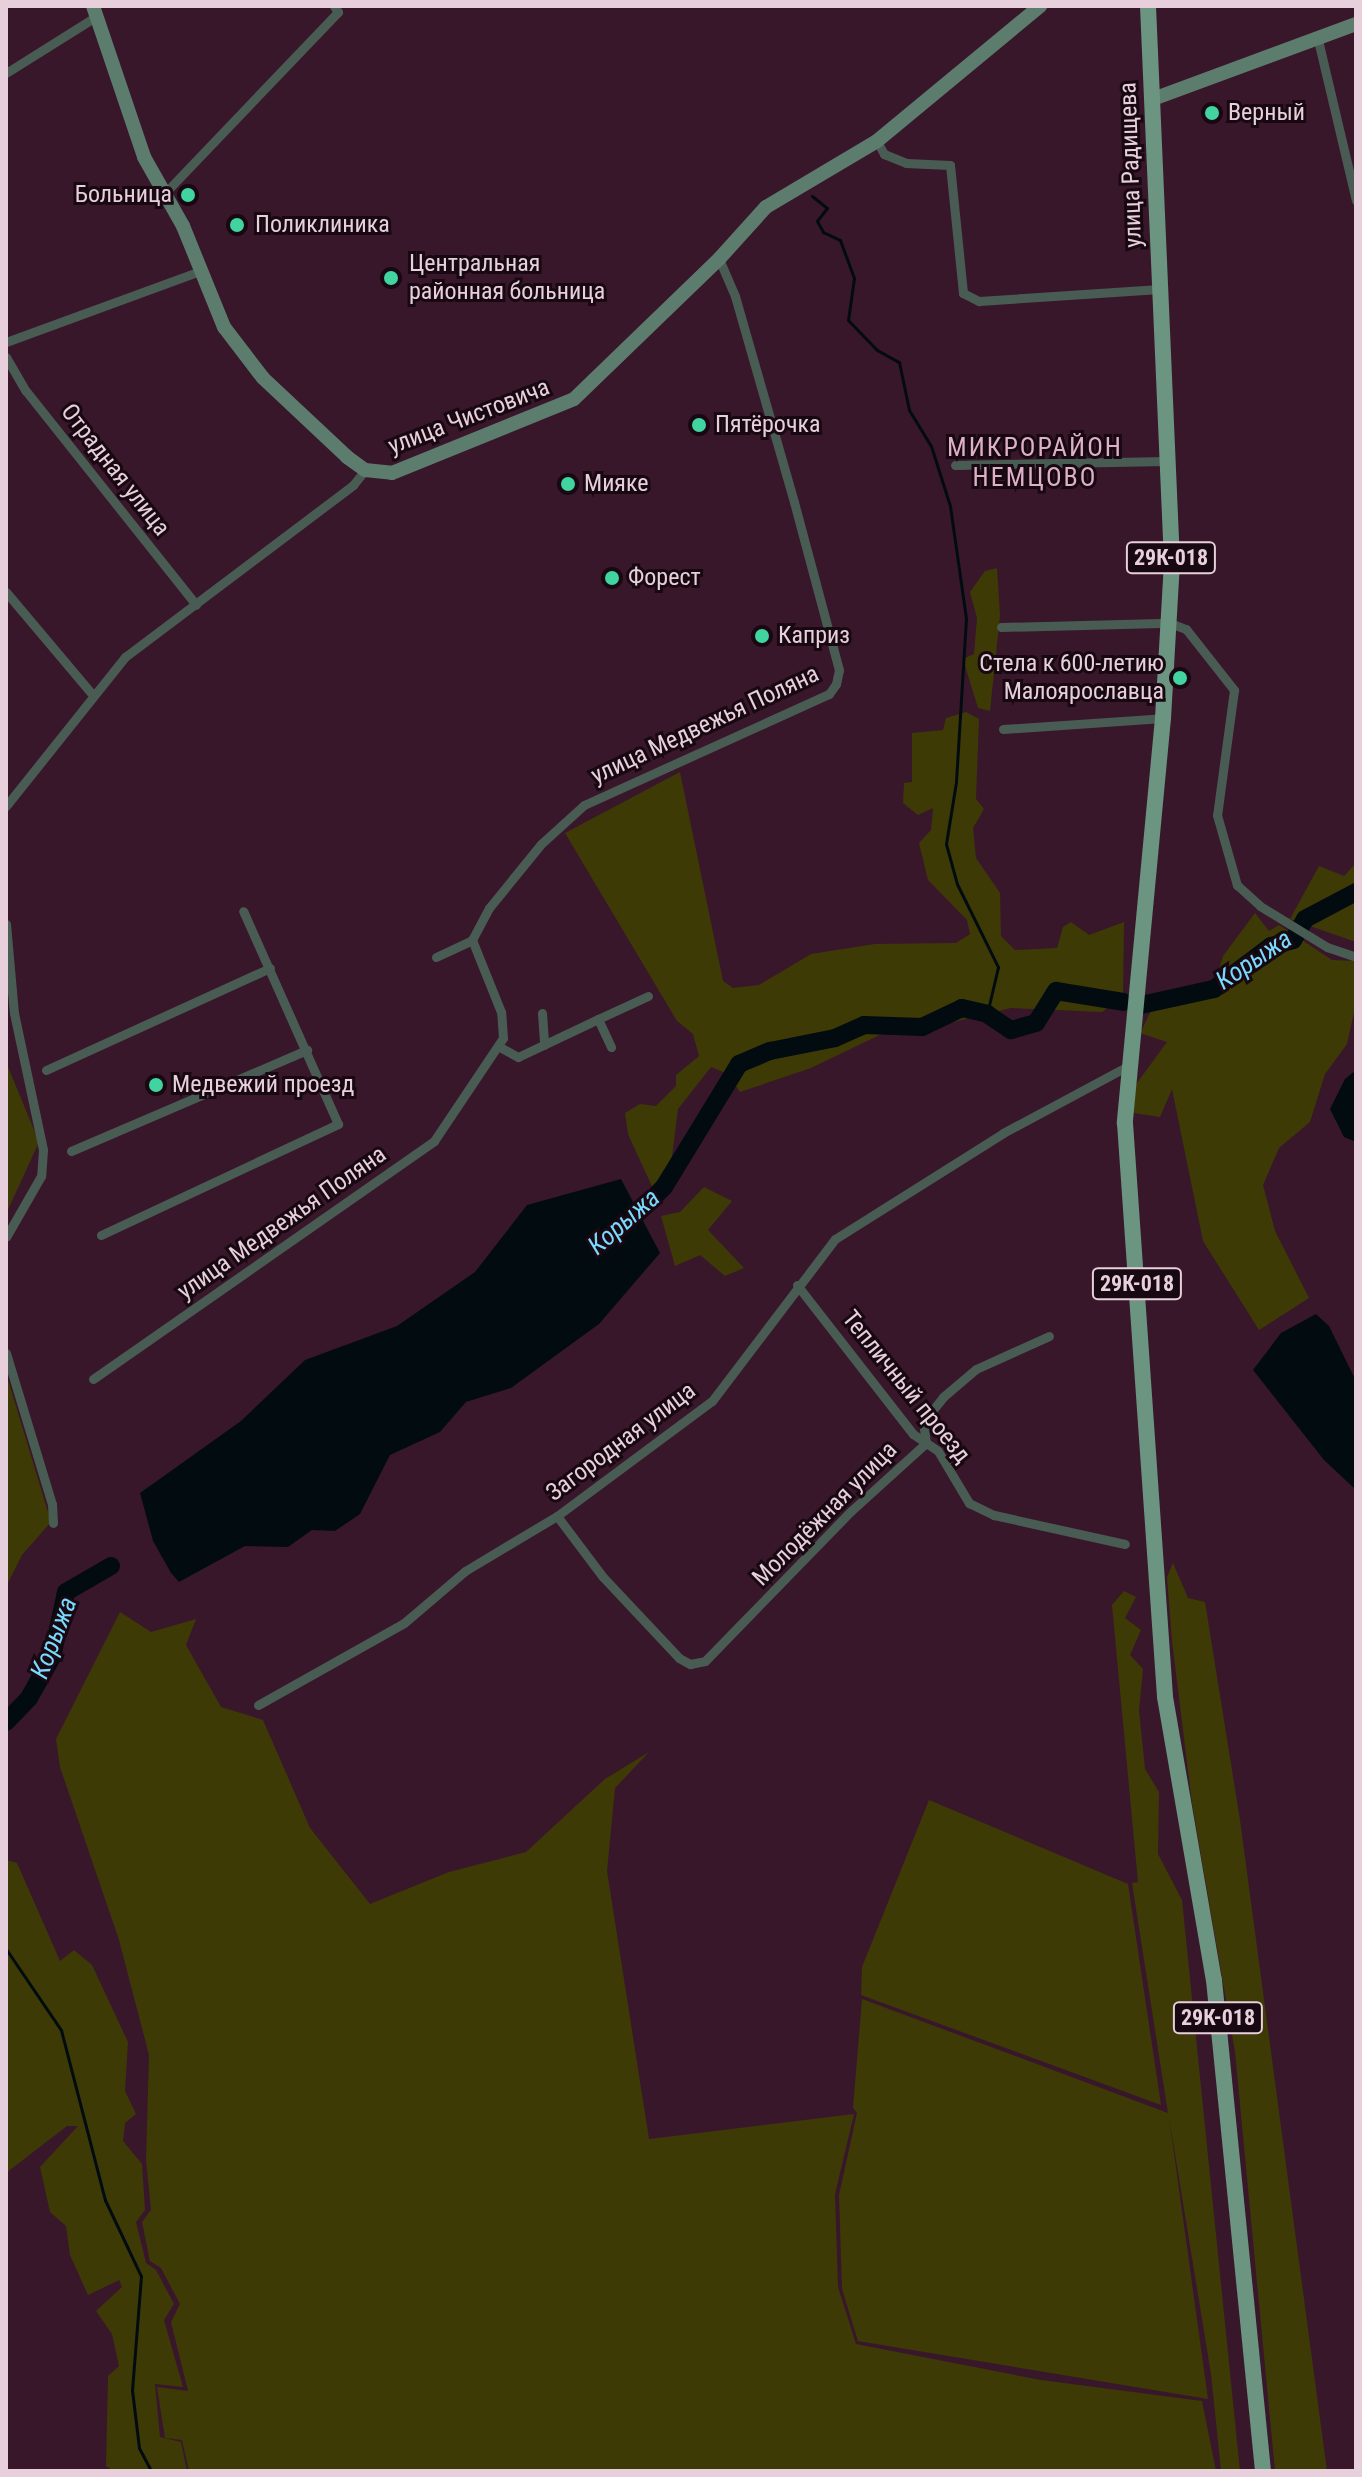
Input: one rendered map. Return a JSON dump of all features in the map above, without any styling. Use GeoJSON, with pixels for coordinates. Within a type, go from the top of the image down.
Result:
{"type":"FeatureCollection","features":[{"type":"Feature","properties":{"kind":"main road","name":"улица Радищева"},"geometry":{"type":"LineString","coordinates":[[1148,6],[1167,461]]}},
{"type":"Feature","properties":{"kind":"main road","name":"29К-018"},"geometry":{"type":"LineString","coordinates":[[1167,461],[1170,623],[1125,1123],[1165,1697],[1214,1980],[1263,2471]]}},
{"type":"Feature","properties":{"kind":"street","name":"улица Чистовича"},"geometry":{"type":"LineString","coordinates":[[95,11],[144,157],[224,327],[244,357],[365,470],[392,473],[574,399],[719,259],[766,207],[877,141],[1040,6]]}},
{"type":"Feature","properties":{"kind":"street"},"geometry":{"type":"LineString","coordinates":[[164,194],[336,9]]}},
{"type":"Feature","properties":{"kind":"street"},"geometry":{"type":"LineString","coordinates":[[6,73],[95,11]]}},
{"type":"Feature","properties":{"kind":"street"},"geometry":{"type":"LineString","coordinates":[[1153,99],[1356,24]]}},
{"type":"Feature","properties":{"kind":"street"},"geometry":{"type":"LineString","coordinates":[[1318,40],[1356,200]]}},
{"type":"Feature","properties":{"kind":"street"},"geometry":{"type":"LineString","coordinates":[[877,141],[884,154],[906,163],[950,165],[963,293],[979,301],[1160,289]]}},
{"type":"Feature","properties":{"kind":"street","name":"улица Медвежья Поляна"},"geometry":{"type":"LineString","coordinates":[[472,940],[489,908],[541,844],[584,805],[829,694],[836,684],[839,670],[798,517],[735,296],[719,259]]}},
{"type":"Feature","properties":{"kind":"street"},"geometry":{"type":"LineString","coordinates":[[6,342],[200,271]]}},
{"type":"Feature","properties":{"kind":"street","name":"Отрадная улица"},"geometry":{"type":"LineString","coordinates":[[6,357],[26,391],[196,605]]}},
{"type":"Feature","properties":{"kind":"street"},"geometry":{"type":"LineString","coordinates":[[955,465],[1167,461]]}},
{"type":"Feature","properties":{"kind":"street"},"geometry":{"type":"LineString","coordinates":[[6,806],[91,693],[125,657],[353,485],[365,470]]}},
{"type":"Feature","properties":{"kind":"street"},"geometry":{"type":"LineString","coordinates":[[6,592],[91,693]]}},
{"type":"Feature","properties":{"kind":"street"},"geometry":{"type":"LineString","coordinates":[[1001,627],[1170,623],[1186,629],[1234,690],[1217,815],[1237,885],[1327,947],[1356,957]]}},
{"type":"Feature","properties":{"kind":"street"},"geometry":{"type":"LineString","coordinates":[[1003,729],[1163,718]]}},
{"type":"Feature","properties":{"kind":"street"},"geometry":{"type":"LineString","coordinates":[[101,1235],[338,1124],[243,911]]}},
{"type":"Feature","properties":{"kind":"street"},"geometry":{"type":"LineString","coordinates":[[6,924],[14,1013],[43,1150],[41,1176],[6,1237]]}},
{"type":"Feature","properties":{"kind":"street"},"geometry":{"type":"LineString","coordinates":[[436,957],[472,940],[501,1012],[503,1038],[498,1046],[518,1057],[648,996]]}},
{"type":"Feature","properties":{"kind":"street"},"geometry":{"type":"LineString","coordinates":[[46,1070],[270,968]]}},
{"type":"Feature","properties":{"kind":"street"},"geometry":{"type":"LineString","coordinates":[[542,1013],[544,1045]]}},
{"type":"Feature","properties":{"kind":"street"},"geometry":{"type":"LineString","coordinates":[[598,1019],[611,1047]]}},
{"type":"Feature","properties":{"kind":"street","name":"улица Медвежья Поляна"},"geometry":{"type":"LineString","coordinates":[[93,1379],[434,1141],[498,1046]]}},
{"type":"Feature","properties":{"kind":"street"},"geometry":{"type":"LineString","coordinates":[[71,1151],[307,1050]]}},
{"type":"Feature","properties":{"kind":"street","name":"Загородная улица"},"geometry":{"type":"LineString","coordinates":[[258,1705],[404,1623],[465,1571],[557,1516],[712,1401],[797,1285],[835,1239],[874,1212],[935,1180],[1003,1133],[1128,1066]]}},
{"type":"Feature","properties":{"kind":"street","name":"Тепличный проезд"},"geometry":{"type":"LineString","coordinates":[[797,1285],[913,1434],[938,1451],[969,1503],[978,1508],[1125,1544]]}},
{"type":"Feature","properties":{"kind":"street","name":"Молодёжная улица"},"geometry":{"type":"LineString","coordinates":[[557,1516],[603,1577],[679,1658],[690,1664],[705,1661],[851,1511],[926,1443],[923,1422],[943,1397],[976,1369],[1049,1336]]}},
{"type":"Feature","properties":{"kind":"street"},"geometry":{"type":"LineString","coordinates":[[6,1353],[52,1504],[53,1523]]}},
{"type":"Feature","properties":{"kind":"shaded area"},"geometry":{"type":"Polygon","coordinates":[[[997,568],[1000,615],[990,711],[978,708],[963,659],[974,654],[977,618],[970,592],[985,571],[997,568]]]}},
{"type":"Feature","properties":{"kind":"shaded area"},"geometry":{"type":"Polygon","coordinates":[[[966,712],[979,719],[976,799],[984,809],[973,828],[976,858],[1000,893],[1001,936],[1015,950],[1057,948],[1063,927],[1071,922],[1089,935],[1124,922],[1123,996],[1102,1012],[1011,1008],[933,1027],[892,1029],[811,1068],[740,1092],[728,1074],[711,1067],[678,1109],[669,1180],[655,1193],[628,1134],[625,1113],[640,1104],[656,1106],[676,1086],[676,1075],[699,1056],[693,1034],[677,1021],[565,833],[680,772],[723,981],[733,988],[759,985],[811,954],[875,944],[956,943],[970,934],[967,920],[928,880],[919,843],[931,830],[933,808],[918,815],[903,803],[904,783],[912,782],[912,733],[943,730],[946,718],[966,712]]]}},
{"type":"Feature","properties":{"kind":"shaded area"},"geometry":{"type":"Polygon","coordinates":[[[1356,863],[1356,942],[1290,919],[1319,866],[1344,876],[1356,863]]]}},
{"type":"Feature","properties":{"kind":"shaded area"},"geometry":{"type":"Polygon","coordinates":[[[1255,913],[1269,931],[1279,925],[1332,960],[1356,961],[1356,1003],[1347,1044],[1325,1074],[1310,1122],[1279,1148],[1263,1185],[1275,1231],[1309,1298],[1259,1330],[1203,1241],[1172,1089],[1160,1117],[1134,1113],[1134,1087],[1167,1042],[1140,1033],[1155,1003],[1215,982],[1223,956],[1255,913]]]}},
{"type":"Feature","properties":{"kind":"shaded area"},"geometry":{"type":"Polygon","coordinates":[[[6,1062],[39,1142],[6,1214],[6,1062]]]}},
{"type":"Feature","properties":{"kind":"shaded area"},"geometry":{"type":"Polygon","coordinates":[[[704,1187],[732,1201],[708,1230],[744,1268],[725,1276],[700,1255],[675,1266],[661,1216],[680,1212],[704,1187]]]}},
{"type":"Feature","properties":{"kind":"shaded area"},"geometry":{"type":"Polygon","coordinates":[[[6,1373],[51,1522],[22,1555],[6,1587],[6,1373]]]}},
{"type":"Feature","properties":{"kind":"shaded area"},"geometry":{"type":"Polygon","coordinates":[[[1173,1563],[1188,1598],[1205,1602],[1240,1820],[1327,2471],[1275,2471],[1235,2052],[1192,1803],[1172,1641],[1167,1577],[1173,1563]]]}},
{"type":"Feature","properties":{"kind":"shaded area"},"geometry":{"type":"Polygon","coordinates":[[[1124,1591],[1136,1597],[1125,1618],[1141,1630],[1130,1655],[1143,1669],[1139,1710],[1145,1769],[1159,1792],[1158,1854],[1182,1900],[1240,2471],[1221,2471],[1211,2374],[1169,2117],[1208,2399],[858,2341],[842,2289],[839,2195],[857,2113],[853,2108],[862,1999],[1168,2113],[1132,1883],[1138,1882],[1112,1605],[1124,1591]]]}},
{"type":"Feature","properties":{"kind":"shaded area"},"geometry":{"type":"Polygon","coordinates":[[[120,1612],[151,1632],[196,1619],[186,1645],[221,1707],[263,1720],[310,1828],[370,1904],[449,1872],[526,1852],[605,1779],[649,1752],[615,1788],[607,1871],[649,2139],[854,2114],[835,2194],[838,2287],[856,2344],[1041,2380],[1202,2401],[1216,2471],[189,2471],[182,2440],[165,2438],[157,2387],[188,2391],[171,2322],[180,2304],[161,2268],[150,2261],[142,2222],[151,2210],[146,2160],[149,2055],[119,1940],[60,1767],[56,1739],[120,1612]]]}},
{"type":"Feature","properties":{"kind":"shaded area"},"geometry":{"type":"Polygon","coordinates":[[[929,1800],[1128,1884],[1161,2105],[861,1995],[862,1967],[929,1800]]]}},
{"type":"Feature","properties":{"kind":"shaded area"},"geometry":{"type":"Polygon","coordinates":[[[6,1860],[17,1863],[60,1961],[74,1950],[92,1965],[128,2042],[125,2091],[136,2114],[125,2123],[123,2141],[142,2164],[145,2210],[136,2222],[146,2263],[156,2270],[174,2304],[164,2320],[183,2387],[155,2384],[160,2437],[181,2442],[187,2471],[114,2471],[106,2466],[108,2376],[119,2366],[112,2334],[96,2311],[122,2287],[119,2280],[88,2295],[70,2255],[66,2226],[50,2212],[40,2167],[78,2126],[67,2126],[6,2173],[6,1860]]]}},
{"type":"Feature","properties":{"kind":"water"},"geometry":{"type":"Polygon","coordinates":[[[1356,1070],[1356,1142],[1344,1137],[1330,1109],[1345,1079],[1356,1070]]]}},
{"type":"Feature","properties":{"kind":"water"},"geometry":{"type":"Polygon","coordinates":[[[621,1179],[660,1253],[599,1324],[511,1388],[466,1402],[440,1432],[390,1455],[360,1514],[335,1531],[312,1530],[288,1547],[245,1546],[179,1582],[153,1541],[140,1493],[241,1421],[305,1360],[397,1326],[475,1272],[527,1205],[621,1179]]]}},
{"type":"Feature","properties":{"kind":"water"},"geometry":{"type":"Polygon","coordinates":[[[1316,1314],[1329,1326],[1356,1381],[1356,1490],[1324,1460],[1253,1370],[1281,1333],[1316,1314]]]}},
{"type":"Feature","properties":{"kind":"waterway"},"geometry":{"type":"LineString","coordinates":[[812,196],[827,208],[817,221],[823,232],[840,240],[854,278],[848,320],[877,350],[899,362],[909,410],[931,446],[950,506],[966,618],[956,782],[946,844],[957,884],[998,967],[987,1014]]}},
{"type":"Feature","properties":{"kind":"waterway","name":"Корыжа"},"geometry":{"type":"LineString","coordinates":[[1141,1005],[1214,989],[1271,946],[1293,940],[1305,919],[1356,892]]}},
{"type":"Feature","properties":{"kind":"waterway","name":"Корыжа"},"geometry":{"type":"LineString","coordinates":[[621,1230],[664,1187],[739,1064],[770,1051],[835,1038],[864,1025],[922,1027],[962,1008],[987,1014],[1011,1030],[1036,1023],[1056,991],[1123,1002]]}},
{"type":"Feature","properties":{"kind":"waterway","name":"Корыжа"},"geometry":{"type":"LineString","coordinates":[[6,1722],[29,1698],[52,1657],[66,1592],[111,1566]]}},
{"type":"Feature","properties":{"kind":"waterway"},"geometry":{"type":"LineString","coordinates":[[6,1949],[61,2030],[105,2200],[141,2276],[132,2390],[139,2448],[151,2471]]}},
{"type":"Feature","properties":{"kind":"place","name":"Верный"},"geometry":{"type":"Point","coordinates":[1212,113]}},
{"type":"Feature","properties":{"kind":"place","name":"Больница"},"geometry":{"type":"Point","coordinates":[188,195]}},
{"type":"Feature","properties":{"kind":"place","name":"Поликлиника"},"geometry":{"type":"Point","coordinates":[237,225]}},
{"type":"Feature","properties":{"kind":"place","name":"Центральная районная больница"},"geometry":{"type":"Point","coordinates":[391,278]}},
{"type":"Feature","properties":{"kind":"place","name":"Пятёрочка"},"geometry":{"type":"Point","coordinates":[699,425]}},
{"type":"Feature","properties":{"kind":"place","name":"Мияке"},"geometry":{"type":"Point","coordinates":[568,484]}},
{"type":"Feature","properties":{"kind":"place","name":"Форест"},"geometry":{"type":"Point","coordinates":[612,578]}},
{"type":"Feature","properties":{"kind":"place","name":"Каприз"},"geometry":{"type":"Point","coordinates":[762,636]}},
{"type":"Feature","properties":{"kind":"place","name":"Стела к 600-летию Малоярославца"},"geometry":{"type":"Point","coordinates":[1180,678]}},
{"type":"Feature","properties":{"kind":"place","name":"Медвежий проезд"},"geometry":{"type":"Point","coordinates":[156,1085]}},
{"type":"Feature","properties":{"kind":"district","name":"МИКРОРАЙОН НЕМЦОВО"},"geometry":{"type":"Point","coordinates":[1035,463]}}]}
